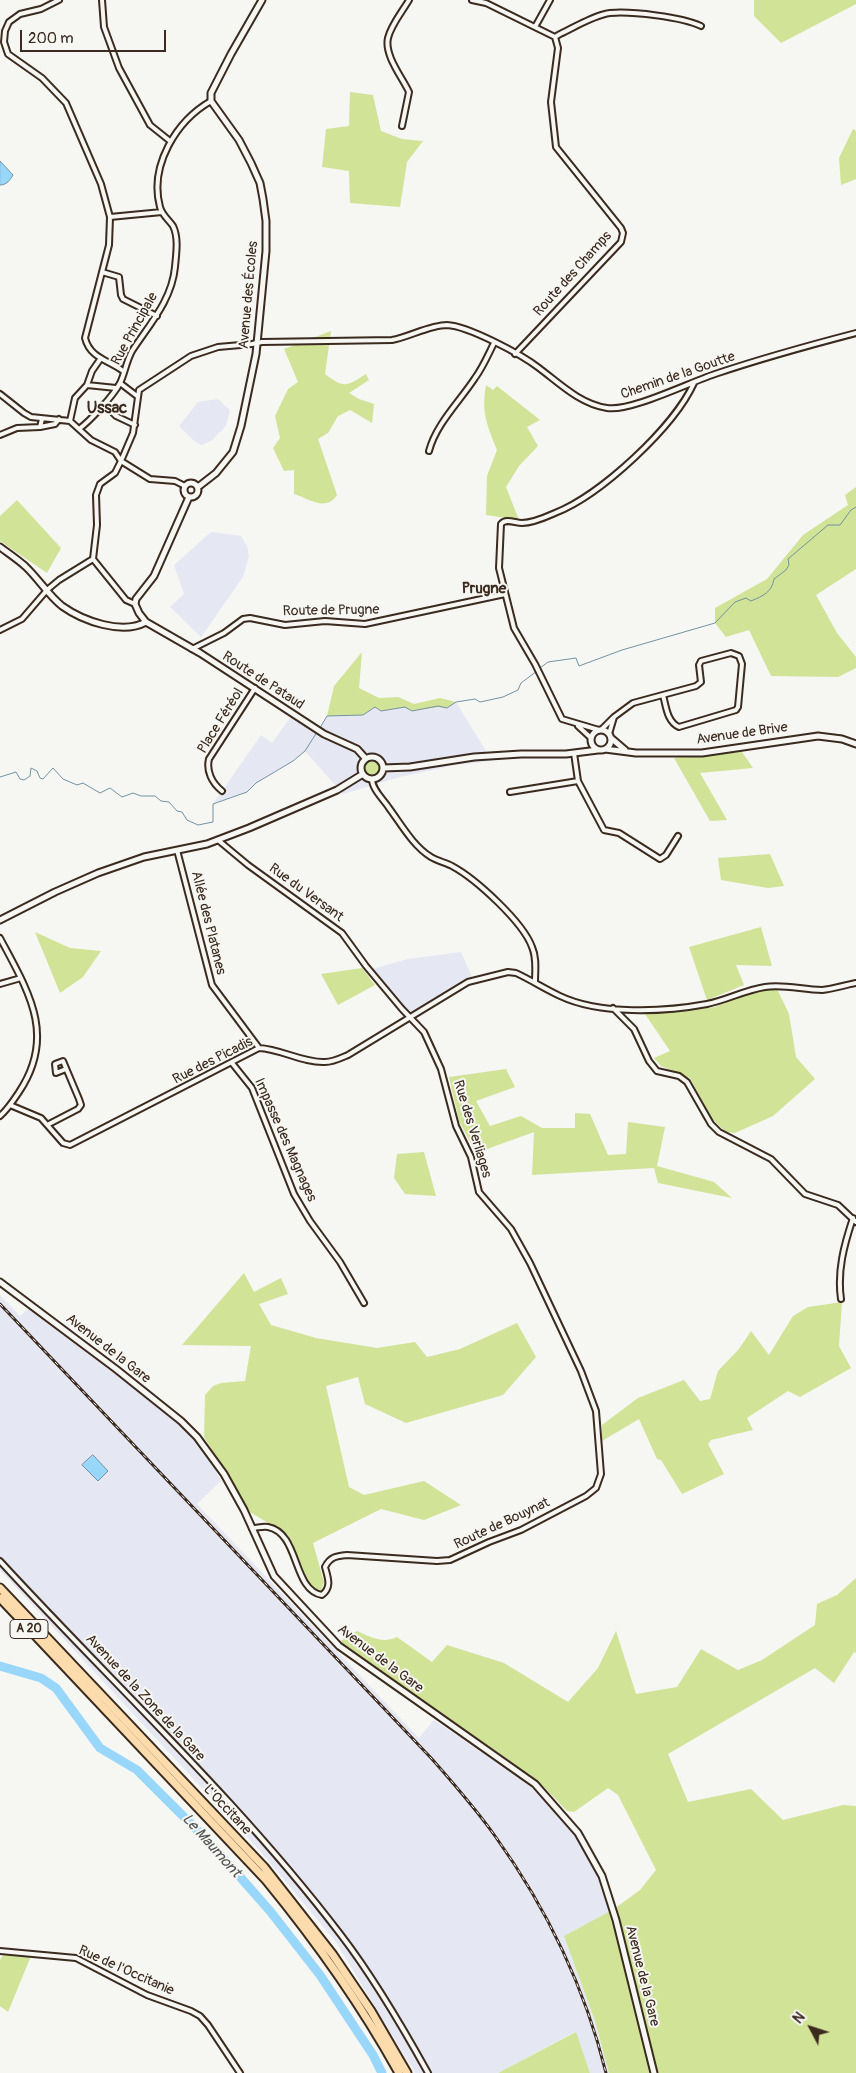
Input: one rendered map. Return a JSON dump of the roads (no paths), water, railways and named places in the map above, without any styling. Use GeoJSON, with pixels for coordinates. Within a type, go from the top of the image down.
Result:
{"type":"FeatureCollection","features":[{"type":"Feature","properties":{"kind":"highway","name":"L'Occitane"},"geometry":{"type":"LineString","coordinates":[[0,1588],[269,1874],[338,1961],[371,2011],[407,2073]]}},
{"type":"Feature","properties":{"kind":"highway","name":"L'Occitane"},"geometry":{"type":"LineString","coordinates":[[0,1598],[240,1853],[293,1913],[358,2003],[399,2073]]}},
{"type":"Feature","properties":{"kind":"street"},"geometry":{"type":"LineString","coordinates":[[59,0],[40,9],[20,14],[9,22],[5,31],[4,42],[8,54],[42,78],[66,103],[101,184],[110,218],[108,245],[85,338],[88,348],[93,354],[123,371]]}},
{"type":"Feature","properties":{"kind":"street"},"geometry":{"type":"LineString","coordinates":[[102,0],[104,28],[119,68],[150,125],[170,141]]}},
{"type":"Feature","properties":{"kind":"street"},"geometry":{"type":"LineString","coordinates":[[211,101],[211,93],[230,54],[262,0]]}},
{"type":"Feature","properties":{"kind":"street"},"geometry":{"type":"LineString","coordinates":[[402,126],[410,92],[393,62],[387,40],[409,0]]}},
{"type":"Feature","properties":{"kind":"street"},"geometry":{"type":"LineString","coordinates":[[472,0],[486,3],[556,37],[609,14],[676,18],[701,26]]}},
{"type":"Feature","properties":{"kind":"street"},"geometry":{"type":"LineString","coordinates":[[535,27],[550,0]]}},
{"type":"Feature","properties":{"kind":"street","name":"Route des Champs"},"geometry":{"type":"LineString","coordinates":[[515,354],[621,242],[623,233],[556,147],[552,102],[558,48],[556,37]]}},
{"type":"Feature","properties":{"kind":"street","name":"Rue Principale"},"geometry":{"type":"LineString","coordinates":[[120,383],[132,351],[156,316],[174,281],[176,233],[160,207],[158,183],[162,163],[170,141],[199,108],[211,101]]}},
{"type":"Feature","properties":{"kind":"street","name":"Avenue des Écoles"},"geometry":{"type":"LineString","coordinates":[[198,487],[216,473],[233,452],[241,426],[257,343],[266,251],[266,222],[260,183],[239,140],[211,101]]}},
{"type":"Feature","properties":{"kind":"street"},"geometry":{"type":"LineString","coordinates":[[110,218],[162,212]]}},
{"type":"Feature","properties":{"kind":"street"},"geometry":{"type":"LineString","coordinates":[[102,272],[119,277],[123,299],[156,316]]}},
{"type":"Feature","properties":{"kind":"street","name":"Chemin de la Goutte"},"geometry":{"type":"LineString","coordinates":[[137,396],[143,386],[191,356],[218,347],[257,343],[392,340],[408,337],[444,325],[453,326],[515,354],[537,366],[571,393],[592,404],[607,408],[630,406],[715,374],[788,351],[856,333]]}},
{"type":"Feature","properties":{"kind":"street"},"geometry":{"type":"LineString","coordinates":[[429,451],[444,422],[476,377],[494,343]]}},
{"type":"Feature","properties":{"kind":"street"},"geometry":{"type":"LineString","coordinates":[[70,421],[75,398],[87,385],[92,371],[101,358]]}},
{"type":"Feature","properties":{"kind":"street"},"geometry":{"type":"LineString","coordinates":[[79,429],[104,404],[120,383],[137,396],[134,433],[115,473],[100,484],[96,495],[97,524],[93,559],[126,600],[135,604]]}},
{"type":"Feature","properties":{"kind":"street"},"geometry":{"type":"LineString","coordinates":[[630,753],[600,730],[565,721],[559,715],[535,664],[514,628],[499,568],[501,524],[503,522],[530,522],[557,513],[600,486],[618,472],[660,430],[688,394],[694,383]]}},
{"type":"Feature","properties":{"kind":"street"},"geometry":{"type":"LineString","coordinates":[[87,385],[116,388]]}},
{"type":"Feature","properties":{"kind":"street"},"geometry":{"type":"LineString","coordinates":[[0,394],[24,413],[42,419],[70,421],[91,440],[115,452],[121,461],[150,480],[175,481],[185,486],[192,483],[198,487],[197,494],[190,497],[154,576],[136,599],[135,604],[146,622],[138,625],[121,627],[104,625],[61,605],[25,566],[0,547]]}},
{"type":"Feature","properties":{"kind":"street"},"geometry":{"type":"LineString","coordinates":[[104,404],[116,416],[135,425]]}},
{"type":"Feature","properties":{"kind":"street"},"geometry":{"type":"LineString","coordinates":[[40,427],[42,419]]}},
{"type":"Feature","properties":{"kind":"street"},"geometry":{"type":"LineString","coordinates":[[0,435],[17,428],[55,424],[58,419]]}},
{"type":"Feature","properties":{"kind":"street"},"geometry":{"type":"LineString","coordinates":[[185,486],[184,493],[190,497]]}},
{"type":"Feature","properties":{"kind":"street"},"geometry":{"type":"LineString","coordinates":[[0,630],[22,619],[47,590],[59,580],[93,559]]}},
{"type":"Feature","properties":{"kind":"street","name":"Route de Prugne"},"geometry":{"type":"LineString","coordinates":[[192,649],[224,633],[243,619],[250,618],[285,625],[325,621],[365,624],[505,594]]}},
{"type":"Feature","properties":{"kind":"street","name":"Route de Pataud"},"geometry":{"type":"LineString","coordinates":[[146,622],[255,688],[318,731],[352,746],[366,759]]}},
{"type":"Feature","properties":{"kind":"street"},"geometry":{"type":"LineString","coordinates":[[576,752],[591,739],[593,734],[633,703],[696,686],[701,682],[699,665],[702,661],[731,653],[739,656],[742,664],[738,707],[736,710],[679,727],[670,720],[663,695]]}},
{"type":"Feature","properties":{"kind":"street","name":"Place Féréol"},"geometry":{"type":"LineString","coordinates":[[222,791],[209,774],[207,768],[209,758],[255,688]]}},
{"type":"Feature","properties":{"kind":"street"},"geometry":{"type":"LineString","coordinates":[[383,768],[410,767],[491,755],[605,749],[610,745],[614,717]]}},
{"type":"Feature","properties":{"kind":"street"},"geometry":{"type":"LineString","coordinates":[[576,724],[591,739],[593,746],[598,750]]}},
{"type":"Feature","properties":{"kind":"street","name":"Avenue de Brive"},"geometry":{"type":"LineString","coordinates":[[605,749],[630,753],[702,753],[818,736],[842,739],[856,744]]}},
{"type":"Feature","properties":{"kind":"street"},"geometry":{"type":"LineString","coordinates":[[576,752],[578,781],[604,830],[619,833],[660,859],[666,854],[678,836]]}},
{"type":"Feature","properties":{"kind":"street"},"geometry":{"type":"LineString","coordinates":[[372,779],[380,775],[383,768],[376,758],[366,759],[361,768],[363,774],[372,779],[375,789],[411,837],[432,858],[451,865],[463,873],[508,913],[532,946],[535,960],[535,982]]}},
{"type":"Feature","properties":{"kind":"street"},"geometry":{"type":"LineString","coordinates":[[0,920],[98,873],[144,857],[218,840],[338,790],[363,774]]}},
{"type":"Feature","properties":{"kind":"street"},"geometry":{"type":"LineString","coordinates":[[510,792],[578,781]]}},
{"type":"Feature","properties":{"kind":"street","name":"Rue du Versant"},"geometry":{"type":"LineString","coordinates":[[218,840],[235,855],[342,933],[366,966],[410,1018]]}},
{"type":"Feature","properties":{"kind":"street","name":"Allée des Platanes"},"geometry":{"type":"LineString","coordinates":[[177,850],[212,985],[258,1048]]}},
{"type":"Feature","properties":{"kind":"street"},"geometry":{"type":"LineString","coordinates":[[0,938],[30,995],[38,1033],[37,1049],[30,1076],[0,1116]]}},
{"type":"Feature","properties":{"kind":"street","name":"Rue des Picadis"},"geometry":{"type":"LineString","coordinates":[[49,1124],[63,1143],[70,1145],[258,1048],[269,1048],[311,1061],[325,1062],[335,1060],[348,1055],[468,982],[508,972],[516,972],[560,996],[576,1002],[613,1008],[679,1008],[710,1003],[766,986],[791,985],[822,990],[856,983]]}},
{"type":"Feature","properties":{"kind":"street"},"geometry":{"type":"LineString","coordinates":[[0,984],[21,978]]}},
{"type":"Feature","properties":{"kind":"street"},"geometry":{"type":"LineString","coordinates":[[613,1008],[634,1029],[649,1061],[657,1070],[679,1076],[687,1082],[711,1124],[719,1132],[771,1159],[805,1194],[838,1204],[855,1220],[844,1245],[840,1267],[839,1286],[841,1299]]}},
{"type":"Feature","properties":{"kind":"street","name":"Rue des Verliages"},"geometry":{"type":"LineString","coordinates":[[410,1018],[424,1032],[442,1069],[456,1126],[471,1157],[479,1192],[511,1229],[530,1263],[572,1351]]}},
{"type":"Feature","properties":{"kind":"street","name":"Impasse des Magnages"},"geometry":{"type":"LineString","coordinates":[[232,1062],[252,1088],[294,1194],[340,1262],[364,1303]]}},
{"type":"Feature","properties":{"kind":"street"},"geometry":{"type":"LineString","coordinates":[[10,1105],[41,1118],[49,1124],[78,1109],[81,1105],[66,1069]]}},
{"type":"Feature","properties":{"kind":"street","name":"Avenue de la Gare"},"geometry":{"type":"LineString","coordinates":[[0,1282],[116,1369],[181,1421],[197,1437],[224,1474],[274,1576],[339,1646],[535,1784],[578,1833],[602,1876],[616,1920],[654,2073]]}},
{"type":"Feature","properties":{"kind":"street","name":"Route de Bouynat"},"geometry":{"type":"LineString","coordinates":[[252,1528],[268,1527],[287,1539],[298,1568],[310,1589],[316,1594],[322,1595],[327,1591],[330,1583],[325,1567],[334,1556],[450,1560],[520,1530],[586,1496],[596,1488],[601,1474],[596,1410],[582,1371],[572,1351]]}},
{"type":"Feature","properties":{"kind":"street","name":"Avenue de la Zone de la Gare"},"geometry":{"type":"LineString","coordinates":[[0,1561],[281,1859],[342,1937],[376,1985],[428,2073]]}},
{"type":"Feature","properties":{"kind":"street","name":"Rue de l'Occitanie"},"geometry":{"type":"LineString","coordinates":[[0,1951],[76,1958],[147,1996],[191,2011],[200,2016],[208,2025],[240,2073]]}},
{"type":"Feature","properties":{"kind":"water"},"geometry":{"type":"Polygon","coordinates":[[[0,161],[13,175],[2,185],[0,185],[0,161]]]}},
{"type":"Feature","properties":{"kind":"water"},"geometry":{"type":"Polygon","coordinates":[[[93,1455],[108,1471],[98,1481],[82,1465],[93,1455]]]}},
{"type":"Feature","properties":{"kind":"waterway"},"geometry":{"type":"LineString","coordinates":[[540,668],[548,662],[576,658],[579,666],[622,650],[715,623],[735,602],[746,598],[751,601],[766,593],[774,579],[786,570],[789,565],[788,559],[828,525],[840,525],[851,510],[856,507]]}},
{"type":"Feature","properties":{"kind":"waterway"},"geometry":{"type":"LineString","coordinates":[[320,728],[327,716],[363,715],[375,707],[381,711],[405,707],[412,711],[438,706],[447,708],[456,702],[475,699],[480,702],[503,697],[518,690],[521,683],[537,671]]}},
{"type":"Feature","properties":{"kind":"waterway"},"geometry":{"type":"LineString","coordinates":[[0,777],[16,772],[20,779],[24,780],[30,776],[31,768],[37,771],[40,778],[43,779],[53,768],[63,779],[77,785],[83,783],[100,793],[110,788],[122,797],[133,793],[141,796],[155,796],[161,801],[169,802],[177,811],[182,812],[187,820],[198,825],[213,822],[213,804],[247,792],[256,783],[293,761],[305,751],[317,732]]}},
{"type":"Feature","properties":{"kind":"waterway","name":"Le Maumont"},"geometry":{"type":"LineString","coordinates":[[0,1666],[41,1678],[56,1688],[100,1748],[137,1770],[211,1844],[270,1911],[320,1975],[373,2055],[382,2073]]}},
{"type":"Feature","properties":{"kind":"railway"},"geometry":{"type":"LineString","coordinates":[[0,1304],[432,1759],[480,1816],[514,1863],[562,1949],[587,2010],[606,2073]]}},
{"type":"Feature","properties":{"kind":"district","name":"Ussac"},"geometry":{"type":"Point","coordinates":[107,409]}},
{"type":"Feature","properties":{"kind":"district","name":"Prugne"},"geometry":{"type":"Point","coordinates":[484,589]}}]}
